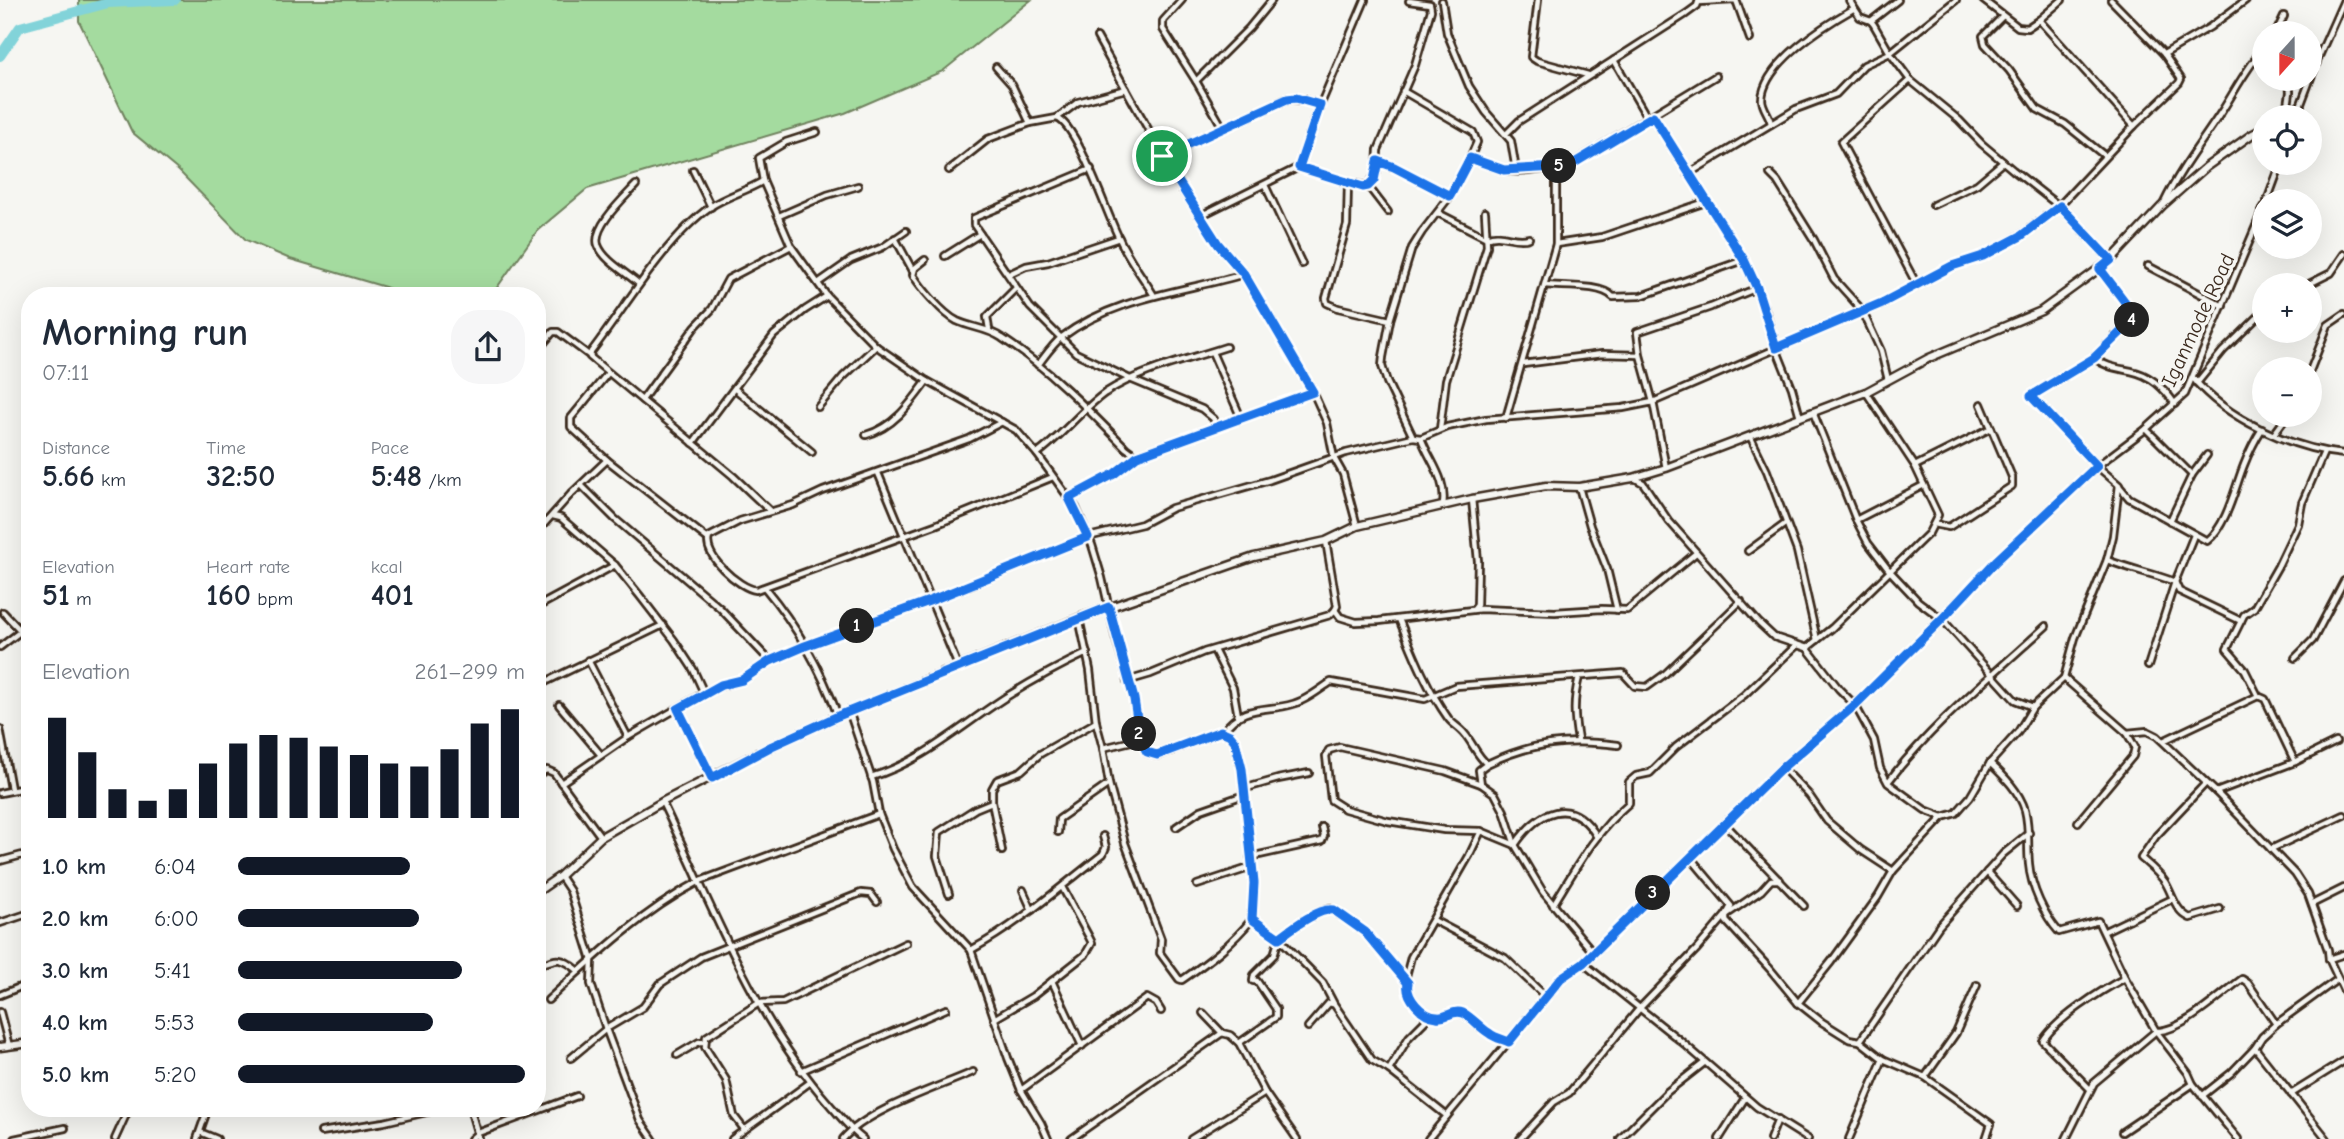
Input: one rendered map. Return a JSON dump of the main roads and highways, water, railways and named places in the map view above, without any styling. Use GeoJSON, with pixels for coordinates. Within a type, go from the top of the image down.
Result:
{"type":"FeatureCollection","features":[{"type":"Feature","properties":{"kind":"waterway"},"geometry":{"type":"LineString","coordinates":[[0,56],[20,27],[108,3],[175,0]]}}]}
